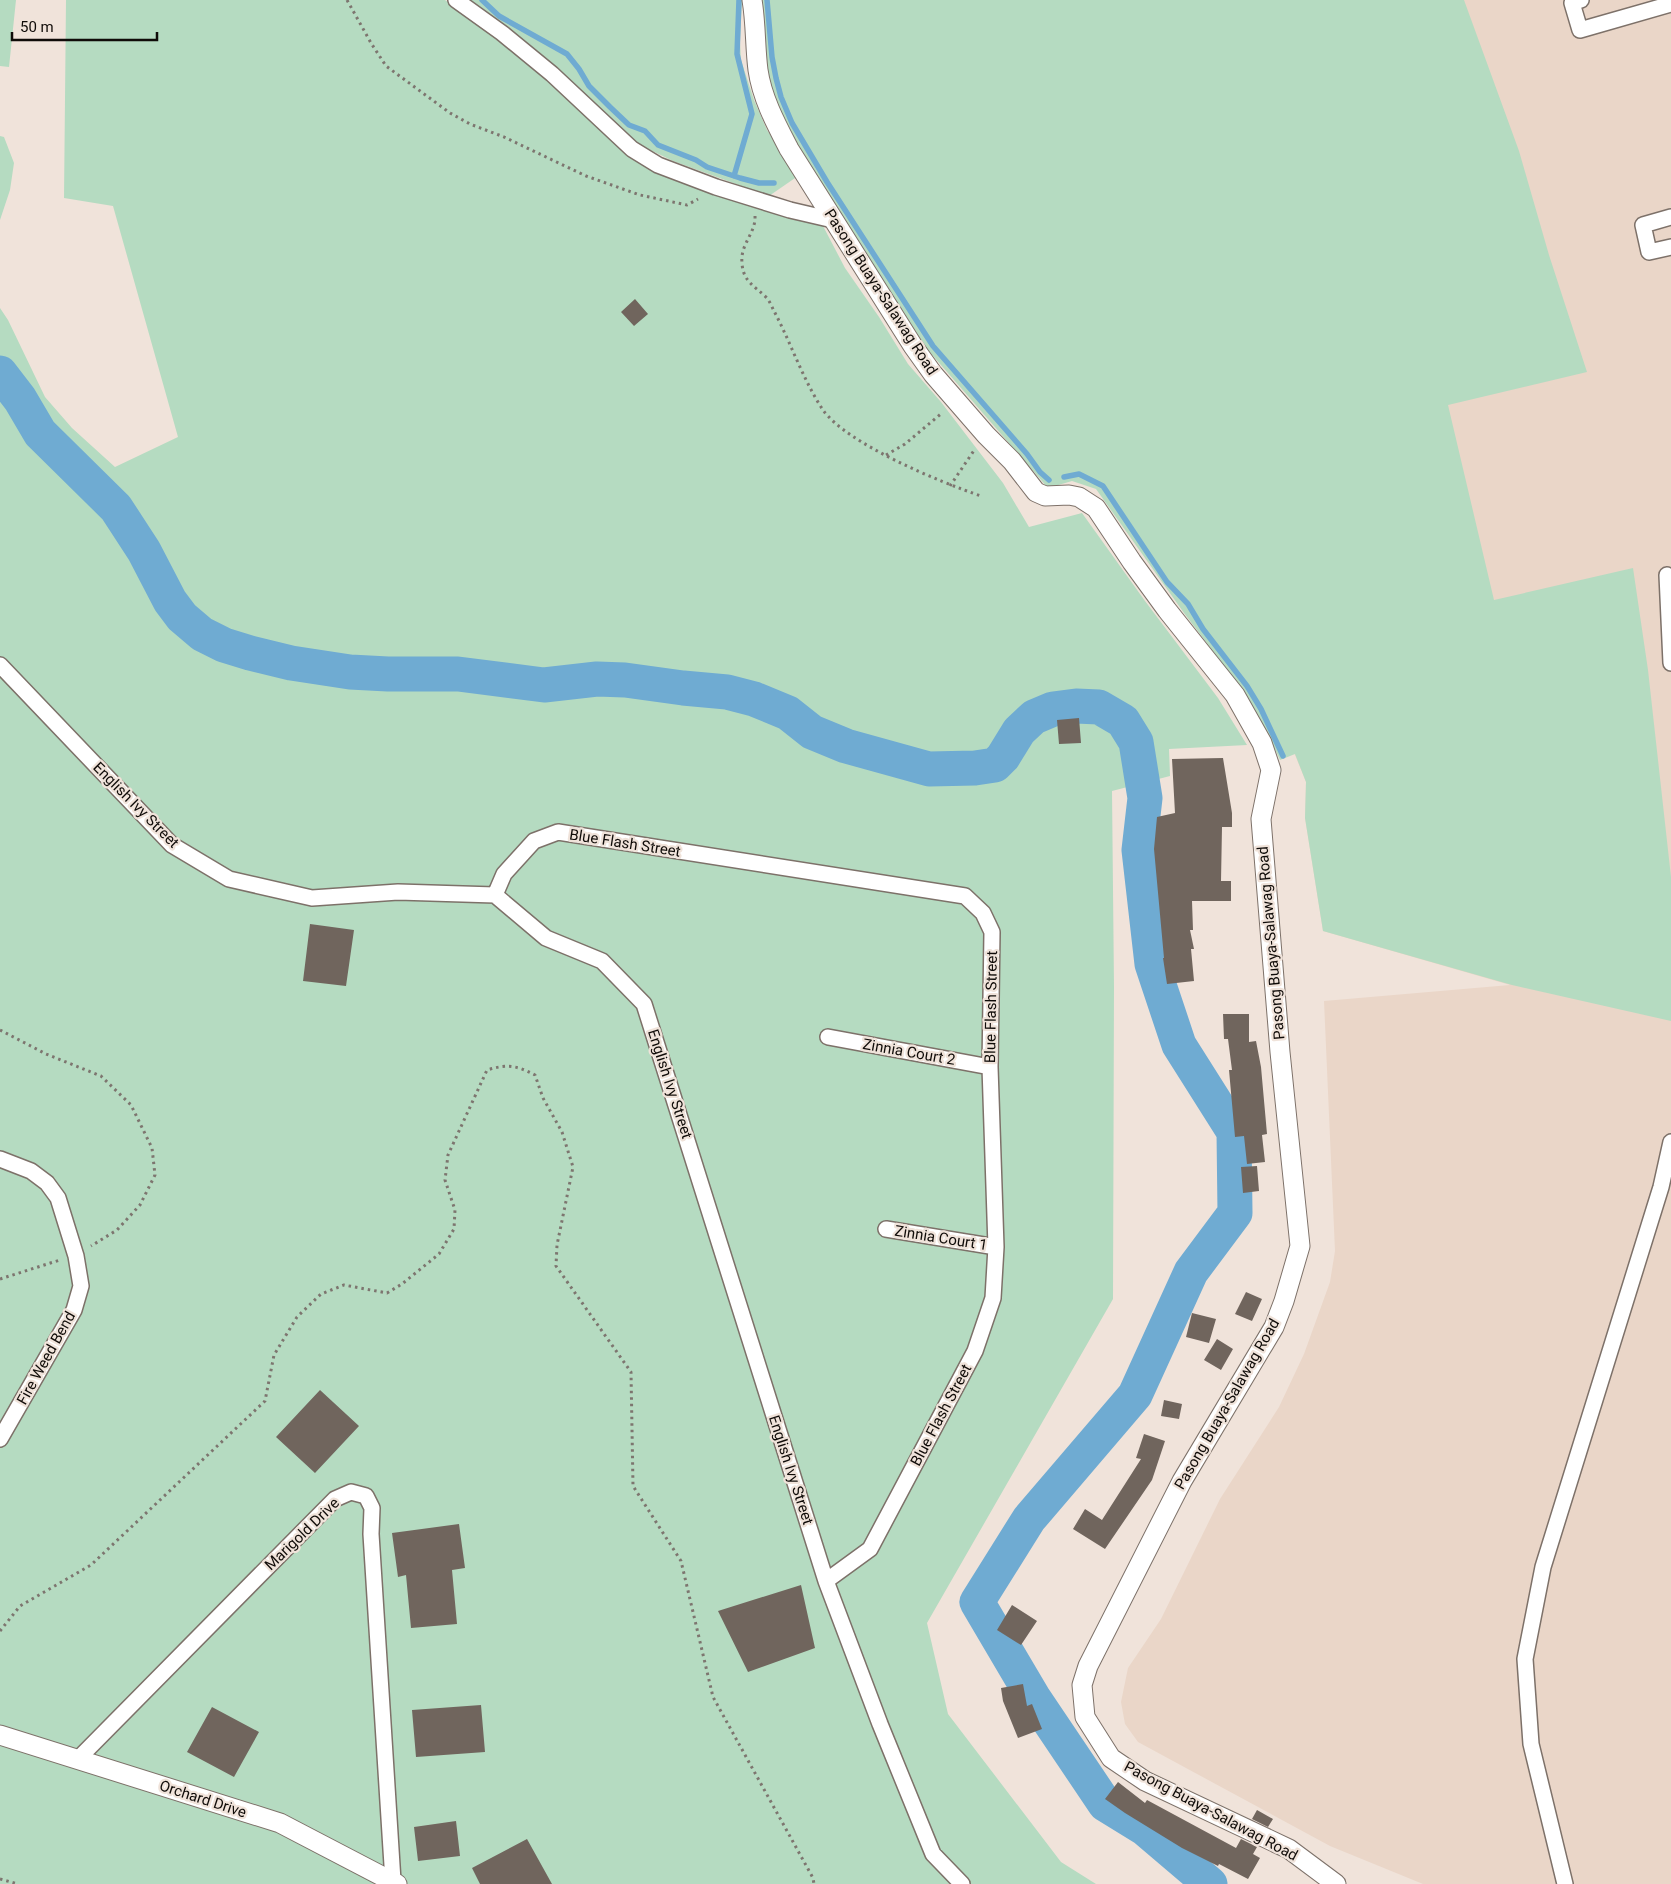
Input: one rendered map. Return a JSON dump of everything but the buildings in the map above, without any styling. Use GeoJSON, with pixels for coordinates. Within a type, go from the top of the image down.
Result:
{"type":"FeatureCollection","features":[{"type":"Feature","properties":{"kind":"street"},"geometry":{"type":"LineString","coordinates":[[456,0],[552,74],[632,149],[658,165],[716,187],[833,220]]}},
{"type":"Feature","properties":{"kind":"street","name":"Pasong Buaya-Salawag Road"},"geometry":{"type":"LineString","coordinates":[[752,0],[758,69],[766,100],[775,122],[789,149],[913,346],[956,401],[1012,461],[1036,492],[1045,496],[1069,495],[1079,497],[1096,508],[1167,610],[1235,696],[1262,743],[1271,770],[1261,819],[1280,1052],[1300,1246],[1284,1301],[1274,1327],[1182,1481],[1088,1666],[1082,1685],[1086,1717],[1111,1758],[1145,1781],[1289,1849],[1336,1884]]}},
{"type":"Feature","properties":{"kind":"street"},"geometry":{"type":"LineString","coordinates":[[1581,0],[1572,3],[1580,30],[1671,4]]}},
{"type":"Feature","properties":{"kind":"street"},"geometry":{"type":"LineString","coordinates":[[1671,217],[1642,225],[1649,252],[1671,246]]}},
{"type":"Feature","properties":{"kind":"street"},"geometry":{"type":"LineString","coordinates":[[1667,574],[1671,663]]}},
{"type":"Feature","properties":{"kind":"street","name":"English Ivy Street"},"geometry":{"type":"LineString","coordinates":[[0,665],[172,845],[230,879],[312,898],[398,892],[495,895],[546,938],[602,961],[644,1004],[826,1581],[880,1724],[933,1854],[962,1884]]}},
{"type":"Feature","properties":{"kind":"street","name":"Blue Flash Street"},"geometry":{"type":"LineString","coordinates":[[495,895],[504,874],[534,841],[558,832],[965,896],[983,913],[992,932],[990,1066],[996,1247],[993,1298],[975,1351],[870,1549],[826,1581]]}},
{"type":"Feature","properties":{"kind":"street","name":"Zinnia Court 2"},"geometry":{"type":"LineString","coordinates":[[828,1037],[990,1066]]}},
{"type":"Feature","properties":{"kind":"street"},"geometry":{"type":"LineString","coordinates":[[1566,1884],[1530,1744],[1525,1659],[1543,1566],[1661,1187],[1671,1142]]}},
{"type":"Feature","properties":{"kind":"street","name":"Fire Weed Bend"},"geometry":{"type":"LineString","coordinates":[[0,1159],[31,1171],[47,1183],[58,1198],[76,1256],[81,1286],[74,1310],[0,1439]]}},
{"type":"Feature","properties":{"kind":"street","name":"Zinnia Court 1"},"geometry":{"type":"LineString","coordinates":[[886,1230],[996,1247]]}},
{"type":"Feature","properties":{"kind":"street","name":"Marigold Drive"},"geometry":{"type":"LineString","coordinates":[[78,1759],[335,1499],[351,1492],[366,1496],[372,1508],[371,1534],[395,1882]]}},
{"type":"Feature","properties":{"kind":"street","name":"Orchard Drive"},"geometry":{"type":"LineString","coordinates":[[0,1735],[280,1823],[395,1882]]}},
{"type":"Feature","properties":{"kind":"path"},"geometry":{"type":"LineString","coordinates":[[347,0],[386,66],[450,113],[470,124],[504,137],[586,176],[640,195],[687,205],[716,187]]}},
{"type":"Feature","properties":{"kind":"path"},"geometry":{"type":"LineString","coordinates":[[752,198],[755,204],[756,220],[744,246],[742,262],[744,277],[768,299],[823,410],[834,422],[886,455],[950,486],[981,496]]}},
{"type":"Feature","properties":{"kind":"path"},"geometry":{"type":"LineString","coordinates":[[886,455],[905,444],[956,401]]}},
{"type":"Feature","properties":{"kind":"path"},"geometry":{"type":"LineString","coordinates":[[950,486],[986,435]]}},
{"type":"Feature","properties":{"kind":"path"},"geometry":{"type":"LineString","coordinates":[[0,1030],[46,1054],[101,1076],[131,1105],[152,1148],[156,1175],[140,1206],[116,1230],[76,1256],[0,1279]]}},
{"type":"Feature","properties":{"kind":"path"},"geometry":{"type":"LineString","coordinates":[[0,1631],[20,1606],[91,1565],[265,1401],[274,1354],[297,1317],[321,1294],[344,1285],[387,1293],[402,1284],[440,1254],[454,1229],[455,1210],[445,1180],[448,1155],[487,1070],[504,1065],[521,1068],[535,1075],[543,1098],[562,1132],[573,1167],[557,1245],[556,1266],[632,1372],[632,1486],[681,1560],[714,1697],[814,1884]]}},
{"type":"Feature","properties":{"kind":"path"},"geometry":{"type":"LineString","coordinates":[[0,1879],[18,1884]]}},
{"type":"Feature","properties":{"kind":"shaded area"},"geometry":{"type":"Polygon","coordinates":[[[804,0],[1671,0],[1671,1884],[1423,1884],[1330,1846],[1138,1742],[1125,1724],[1121,1702],[1128,1668],[1161,1619],[1220,1499],[1279,1407],[1304,1354],[1330,1282],[1335,1251],[1324,1001],[1510,985],[1323,931],[1305,818],[1306,782],[1291,745],[804,0]]]}},
{"type":"Feature","properties":{"kind":"green space"},"geometry":{"type":"Polygon","coordinates":[[[0,0],[16,0],[9,67],[0,66],[0,0]]]}},
{"type":"Feature","properties":{"kind":"green space"},"geometry":{"type":"Polygon","coordinates":[[[66,0],[445,0],[525,59],[610,138],[786,216],[823,226],[845,268],[879,317],[908,364],[941,402],[1003,483],[1029,527],[1082,513],[1218,698],[1247,745],[1169,749],[1170,776],[1112,791],[1114,987],[1113,1299],[927,1623],[948,1714],[1061,1862],[1096,1884],[0,1884],[0,308],[8,320],[45,397],[72,428],[115,467],[178,437],[113,206],[64,198],[66,0]]]}},
{"type":"Feature","properties":{"kind":"green space"},"geometry":{"type":"Polygon","coordinates":[[[461,0],[742,0],[741,60],[754,100],[767,130],[798,176],[769,196],[673,161],[640,145],[461,0]]]}},
{"type":"Feature","properties":{"kind":"green space"},"geometry":{"type":"Polygon","coordinates":[[[758,0],[1464,0],[1519,151],[1549,255],[1587,372],[1448,405],[1494,600],[1633,568],[1648,670],[1671,877],[1671,1021],[1512,985],[1323,931],[1305,818],[1306,782],[1295,754],[1280,760],[1247,696],[1184,613],[1096,489],[1072,481],[1048,488],[927,349],[781,118],[766,73],[758,0]]]}},
{"type":"Feature","properties":{"kind":"green space"},"geometry":{"type":"Polygon","coordinates":[[[0,136],[4,137],[14,163],[10,190],[0,220],[0,136]]]}},
{"type":"Feature","properties":{"kind":"waterway"},"geometry":{"type":"LineString","coordinates":[[482,0],[499,16],[567,54],[589,86],[629,125],[645,131],[658,145],[696,160],[707,167],[740,178],[759,183],[774,183]]}},
{"type":"Feature","properties":{"kind":"waterway"},"geometry":{"type":"LineString","coordinates":[[734,176],[752,114],[737,54],[739,0]]}},
{"type":"Feature","properties":{"kind":"waterway"},"geometry":{"type":"LineString","coordinates":[[767,0],[772,57],[776,78],[781,97],[792,123],[827,182],[933,346],[1027,454],[1040,472],[1049,480]]}},
{"type":"Feature","properties":{"kind":"waterway"},"geometry":{"type":"LineString","coordinates":[[0,373],[20,399],[40,433],[116,508],[144,551],[170,601],[182,617],[202,634],[224,645],[291,663],[350,672],[458,674],[544,685],[597,679],[625,680],[727,692],[754,699],[788,713],[812,732],[846,746],[929,769],[975,768],[995,765],[1003,757],[1019,731],[1034,717],[1053,709],[1076,706],[1099,707],[1123,721],[1136,742],[1145,798],[1139,850],[1152,964],[1179,1045],[1234,1132],[1235,1213],[1191,1272],[1135,1395],[1029,1519],[977,1602],[1033,1697],[1105,1804],[1144,1828],[1210,1884]]}},
{"type":"Feature","properties":{"kind":"waterway"},"geometry":{"type":"LineString","coordinates":[[1064,477],[1079,474],[1103,486],[1167,582],[1188,604],[1203,629],[1247,686],[1261,709],[1283,756]]}}]}
